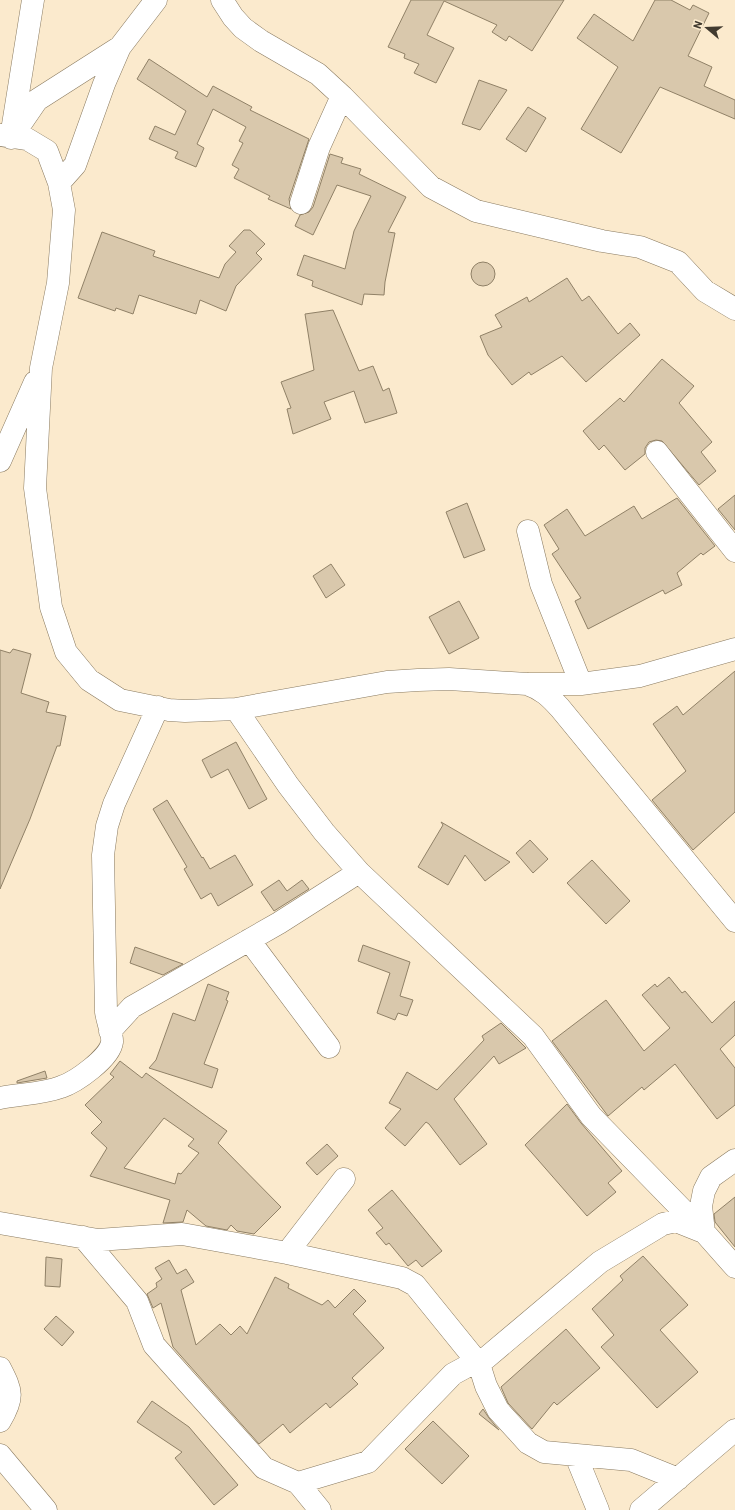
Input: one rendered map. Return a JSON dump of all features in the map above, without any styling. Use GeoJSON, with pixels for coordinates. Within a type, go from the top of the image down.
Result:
{"type":"FeatureCollection","features":[{"type":"Feature","properties":{"kind":"street"},"geometry":{"type":"LineString","coordinates":[[6,137],[33,0]]}},
{"type":"Feature","properties":{"kind":"street"},"geometry":{"type":"LineString","coordinates":[[60,183],[75,165],[104,84],[120,47],[156,0]]}},
{"type":"Feature","properties":{"kind":"street"},"geometry":{"type":"LineString","coordinates":[[222,0],[233,17],[243,28],[261,41],[318,74],[342,96],[431,187],[476,211],[557,231],[646,250],[678,262],[705,291],[735,309]]}},
{"type":"Feature","properties":{"kind":"street"},"geometry":{"type":"LineString","coordinates":[[6,137],[37,100],[120,47]]}},
{"type":"Feature","properties":{"kind":"street"},"geometry":{"type":"LineString","coordinates":[[301,203],[319,147],[342,96]]}},
{"type":"Feature","properties":{"kind":"street"},"geometry":{"type":"LineString","coordinates":[[6,137],[27,140],[47,151],[60,183],[64,210],[60,263],[41,368],[35,488],[51,607],[66,652],[89,680],[120,700],[184,711],[236,709],[395,682],[449,679],[527,684],[581,684],[640,676],[735,649]]}},
{"type":"Feature","properties":{"kind":"street"},"geometry":{"type":"LineString","coordinates":[[0,461],[41,368]]}},
{"type":"Feature","properties":{"kind":"street"},"geometry":{"type":"LineString","coordinates":[[657,452],[735,551]]}},
{"type":"Feature","properties":{"kind":"street"},"geometry":{"type":"LineString","coordinates":[[528,532],[541,584],[581,684]]}},
{"type":"Feature","properties":{"kind":"street"},"geometry":{"type":"LineString","coordinates":[[527,684],[538,688],[547,694],[560,708],[735,921]]}},
{"type":"Feature","properties":{"kind":"street"},"geometry":{"type":"LineString","coordinates":[[0,1098],[54,1089],[67,1084],[105,1058],[111,1048],[113,1040],[106,1012],[103,855],[107,826],[114,804],[158,707]]}},
{"type":"Feature","properties":{"kind":"street"},"geometry":{"type":"LineString","coordinates":[[236,709],[315,821],[359,872],[533,1036],[591,1116],[704,1232],[735,1267]]}},
{"type":"Feature","properties":{"kind":"street"},"geometry":{"type":"LineString","coordinates":[[110,1031],[132,1007],[249,940],[359,872]]}},
{"type":"Feature","properties":{"kind":"street"},"geometry":{"type":"LineString","coordinates":[[249,940],[330,1046]]}},
{"type":"Feature","properties":{"kind":"street"},"geometry":{"type":"LineString","coordinates":[[704,1232],[701,1206],[704,1191],[711,1177],[735,1160]]}},
{"type":"Feature","properties":{"kind":"street"},"geometry":{"type":"LineString","coordinates":[[287,1253],[344,1179]]}},
{"type":"Feature","properties":{"kind":"street"},"geometry":{"type":"LineString","coordinates":[[298,1483],[362,1465],[373,1458],[453,1374],[478,1363],[600,1262],[663,1224],[676,1221],[704,1232]]}},
{"type":"Feature","properties":{"kind":"street"},"geometry":{"type":"LineString","coordinates":[[0,1223],[83,1237],[111,1239],[182,1234],[287,1253],[397,1277],[408,1281],[415,1285],[478,1363],[486,1386],[498,1410],[528,1443],[544,1452],[631,1460],[678,1479]]}},
{"type":"Feature","properties":{"kind":"street"},"geometry":{"type":"LineString","coordinates":[[83,1237],[137,1302],[154,1345],[264,1468],[298,1483],[314,1508]]}},
{"type":"Feature","properties":{"kind":"street"},"geometry":{"type":"LineString","coordinates":[[0,1368],[11,1390],[11,1398],[0,1421]]}},
{"type":"Feature","properties":{"kind":"street"},"geometry":{"type":"LineString","coordinates":[[641,1510],[735,1430]]}},
{"type":"Feature","properties":{"kind":"street"},"geometry":{"type":"LineString","coordinates":[[0,1455],[46,1510]]}},
{"type":"Feature","properties":{"kind":"street"},"geometry":{"type":"LineString","coordinates":[[576,1456],[598,1510]]}},
{"type":"Feature","properties":{"kind":"building"},"geometry":{"type":"Polygon","coordinates":[[[411,0],[564,0],[532,51],[509,36],[506,41],[492,32],[497,25],[444,1],[427,35],[454,48],[436,83],[414,73],[419,64],[404,58],[405,54],[388,47],[411,0]]]}},
{"type":"Feature","properties":{"kind":"building"},"geometry":{"type":"Polygon","coordinates":[[[655,0],[671,0],[690,10],[693,5],[709,13],[688,56],[712,67],[704,86],[735,100],[735,119],[660,87],[621,153],[581,129],[618,67],[577,38],[594,14],[633,41],[655,0]]]}},
{"type":"Feature","properties":{"kind":"building"},"geometry":{"type":"Polygon","coordinates":[[[149,59],[207,97],[213,86],[252,107],[250,110],[309,139],[289,199],[291,209],[268,199],[270,196],[234,178],[239,169],[232,165],[243,143],[239,141],[246,127],[213,109],[197,144],[204,148],[196,167],[175,158],[178,152],[149,139],[155,126],[175,135],[186,111],[137,79],[149,59]]]}},
{"type":"Feature","properties":{"kind":"building"},"geometry":{"type":"Polygon","coordinates":[[[479,80],[507,90],[480,130],[462,124],[479,80]]]}},
{"type":"Feature","properties":{"kind":"building"},"geometry":{"type":"Polygon","coordinates":[[[528,107],[546,118],[526,152],[506,139],[528,107]]]}},
{"type":"Feature","properties":{"kind":"building"},"geometry":{"type":"Polygon","coordinates":[[[330,154],[343,158],[341,163],[361,169],[359,174],[406,197],[388,232],[395,233],[385,282],[384,295],[364,294],[362,305],[312,286],[313,281],[297,275],[304,255],[345,269],[354,231],[371,196],[337,185],[313,235],[295,226],[300,215],[309,212],[313,207],[330,154]]]}},
{"type":"Feature","properties":{"kind":"building"},"geometry":{"type":"Polygon","coordinates":[[[244,230],[250,230],[265,244],[256,253],[262,259],[236,286],[226,311],[200,300],[196,314],[139,295],[133,314],[116,308],[115,311],[78,298],[102,232],[155,251],[153,256],[219,278],[225,264],[236,252],[229,246],[244,230]]]}},
{"type":"Feature","properties":{"kind":"building"},"geometry":{"type":"Polygon","coordinates":[[[483,262],[491,266],[495,274],[491,282],[483,286],[475,282],[471,274],[475,266],[483,262]]]}},
{"type":"Feature","properties":{"kind":"building"},"geometry":{"type":"Polygon","coordinates":[[[567,278],[582,301],[589,296],[618,334],[630,323],[640,335],[586,382],[562,356],[531,375],[529,372],[512,385],[488,355],[480,336],[502,327],[495,315],[527,297],[529,302],[567,278]]]}},
{"type":"Feature","properties":{"kind":"building"},"geometry":{"type":"Polygon","coordinates":[[[333,310],[359,371],[373,366],[383,391],[389,388],[397,413],[365,423],[354,391],[324,402],[331,419],[293,434],[287,409],[291,408],[281,382],[314,370],[305,314],[333,310]]]}},
{"type":"Feature","properties":{"kind":"building"},"geometry":{"type":"Polygon","coordinates":[[[662,359],[694,386],[679,403],[712,442],[701,452],[716,471],[699,485],[662,441],[656,440],[649,442],[645,448],[645,454],[625,470],[604,445],[599,450],[583,431],[620,398],[624,402],[662,359]]]}},
{"type":"Feature","properties":{"kind":"building"},"geometry":{"type":"Polygon","coordinates":[[[735,495],[735,530],[718,509],[735,495]]]}},
{"type":"Feature","properties":{"kind":"building"},"geometry":{"type":"Polygon","coordinates":[[[677,498],[715,546],[703,555],[701,553],[677,573],[682,585],[665,594],[663,590],[588,629],[575,601],[581,598],[552,554],[559,549],[544,525],[567,509],[585,536],[634,506],[642,519],[677,498]]]}},
{"type":"Feature","properties":{"kind":"building"},"geometry":{"type":"Polygon","coordinates":[[[467,503],[485,550],[464,558],[446,512],[467,503]]]}},
{"type":"Feature","properties":{"kind":"building"},"geometry":{"type":"Polygon","coordinates":[[[331,564],[345,585],[326,598],[313,576],[331,564]]]}},
{"type":"Feature","properties":{"kind":"building"},"geometry":{"type":"Polygon","coordinates":[[[459,601],[479,638],[449,654],[429,617],[459,601]]]}},
{"type":"Feature","properties":{"kind":"building"},"geometry":{"type":"Polygon","coordinates":[[[13,649],[31,654],[21,693],[49,702],[46,712],[66,716],[60,746],[57,746],[30,819],[0,889],[0,650],[10,653],[13,649]]]}},
{"type":"Feature","properties":{"kind":"building"},"geometry":{"type":"Polygon","coordinates":[[[735,671],[735,812],[693,850],[652,800],[686,771],[653,724],[677,706],[683,715],[735,671]]]}},
{"type":"Feature","properties":{"kind":"building"},"geometry":{"type":"Polygon","coordinates":[[[236,742],[267,799],[249,809],[228,769],[211,778],[202,760],[236,742]]]}},
{"type":"Feature","properties":{"kind":"building"},"geometry":{"type":"Polygon","coordinates":[[[167,800],[210,869],[235,855],[253,885],[218,906],[211,893],[201,899],[184,869],[187,867],[153,809],[167,800]]]}},
{"type":"Feature","properties":{"kind":"building"},"geometry":{"type":"Polygon","coordinates":[[[441,822],[510,862],[485,881],[465,855],[448,885],[418,867],[443,825],[441,822]]]}},
{"type":"Feature","properties":{"kind":"building"},"geometry":{"type":"Polygon","coordinates":[[[530,840],[548,859],[533,873],[516,853],[530,840]]]}},
{"type":"Feature","properties":{"kind":"building"},"geometry":{"type":"Polygon","coordinates":[[[592,860],[630,901],[606,924],[567,883],[592,860]]]}},
{"type":"Feature","properties":{"kind":"building"},"geometry":{"type":"Polygon","coordinates":[[[279,880],[287,891],[302,880],[309,889],[274,911],[261,892],[279,880]]]}},
{"type":"Feature","properties":{"kind":"building"},"geometry":{"type":"Polygon","coordinates":[[[363,945],[410,962],[400,996],[413,1000],[407,1016],[398,1013],[395,1020],[377,1013],[390,973],[358,961],[363,945]]]}},
{"type":"Feature","properties":{"kind":"building"},"geometry":{"type":"Polygon","coordinates":[[[135,947],[183,964],[163,975],[130,963],[135,947]]]}},
{"type":"Feature","properties":{"kind":"building"},"geometry":{"type":"Polygon","coordinates":[[[669,977],[682,993],[685,991],[712,1023],[735,1001],[735,1035],[720,1049],[735,1068],[735,1105],[717,1119],[675,1064],[644,1090],[642,1087],[608,1116],[552,1041],[606,1000],[644,1051],[670,1028],[642,995],[655,984],[657,987],[669,977]]]}},
{"type":"Feature","properties":{"kind":"building"},"geometry":{"type":"Polygon","coordinates":[[[208,984],[229,992],[226,1000],[228,1001],[204,1064],[218,1069],[212,1088],[149,1068],[156,1060],[173,1013],[195,1021],[208,984]]]}},
{"type":"Feature","properties":{"kind":"building"},"geometry":{"type":"Polygon","coordinates":[[[501,1023],[526,1048],[499,1064],[494,1056],[454,1099],[487,1144],[460,1165],[426,1122],[405,1146],[385,1128],[401,1109],[389,1103],[407,1072],[437,1090],[484,1040],[482,1036],[501,1023]]]}},
{"type":"Feature","properties":{"kind":"building"},"geometry":{"type":"Polygon","coordinates":[[[120,1061],[142,1078],[146,1073],[227,1131],[218,1143],[281,1207],[254,1234],[237,1231],[231,1225],[227,1230],[206,1226],[187,1210],[183,1222],[163,1223],[170,1200],[90,1176],[107,1148],[91,1133],[102,1122],[85,1105],[114,1077],[110,1074],[120,1061]],[[164,1118],[124,1168],[175,1184],[178,1173],[181,1174],[199,1153],[188,1146],[194,1139],[164,1118]]]}},
{"type":"Feature","properties":{"kind":"building"},"geometry":{"type":"Polygon","coordinates":[[[45,1071],[47,1078],[17,1083],[17,1081],[45,1071]]]}},
{"type":"Feature","properties":{"kind":"building"},"geometry":{"type":"Polygon","coordinates":[[[567,1104],[581,1123],[622,1171],[608,1183],[616,1192],[587,1216],[525,1145],[567,1104]]]}},
{"type":"Feature","properties":{"kind":"building"},"geometry":{"type":"Polygon","coordinates":[[[327,1144],[338,1156],[317,1175],[306,1163],[327,1144]]]}},
{"type":"Feature","properties":{"kind":"building"},"geometry":{"type":"Polygon","coordinates":[[[392,1190],[442,1251],[422,1267],[416,1260],[408,1266],[389,1243],[386,1245],[376,1233],[383,1228],[368,1210],[392,1190]]]}},
{"type":"Feature","properties":{"kind":"building"},"geometry":{"type":"Polygon","coordinates":[[[735,1197],[735,1247],[715,1222],[714,1214],[735,1197]]]}},
{"type":"Feature","properties":{"kind":"building"},"geometry":{"type":"Polygon","coordinates":[[[643,1256],[688,1305],[660,1330],[698,1372],[657,1408],[601,1347],[614,1335],[592,1309],[623,1280],[620,1276],[643,1256]]]}},
{"type":"Feature","properties":{"kind":"building"},"geometry":{"type":"Polygon","coordinates":[[[46,1257],[62,1259],[60,1287],[45,1286],[46,1257]]]}},
{"type":"Feature","properties":{"kind":"building"},"geometry":{"type":"Polygon","coordinates":[[[169,1260],[177,1274],[186,1269],[194,1282],[181,1290],[196,1345],[220,1324],[231,1335],[240,1326],[247,1334],[275,1277],[289,1284],[288,1288],[322,1305],[328,1300],[335,1308],[354,1289],[366,1301],[353,1314],[384,1348],[352,1378],[358,1384],[330,1408],[326,1403],[290,1433],[283,1424],[259,1444],[173,1347],[161,1303],[153,1308],[147,1294],[157,1287],[156,1283],[162,1279],[155,1268],[169,1260]]]}},
{"type":"Feature","properties":{"kind":"building"},"geometry":{"type":"Polygon","coordinates":[[[56,1316],[74,1332],[62,1346],[44,1329],[56,1316]]]}},
{"type":"Feature","properties":{"kind":"building"},"geometry":{"type":"Polygon","coordinates":[[[566,1329],[600,1368],[557,1405],[554,1402],[532,1429],[508,1403],[501,1387],[566,1329]]]}},
{"type":"Feature","properties":{"kind":"building"},"geometry":{"type":"Polygon","coordinates":[[[152,1401],[189,1427],[238,1485],[214,1505],[175,1458],[182,1452],[137,1422],[152,1401]]]}},
{"type":"Feature","properties":{"kind":"building"},"geometry":{"type":"Polygon","coordinates":[[[483,1409],[489,1418],[499,1430],[479,1414],[483,1409]]]}},
{"type":"Feature","properties":{"kind":"building"},"geometry":{"type":"Polygon","coordinates":[[[433,1421],[469,1456],[442,1484],[405,1449],[433,1421]]]}}]}
